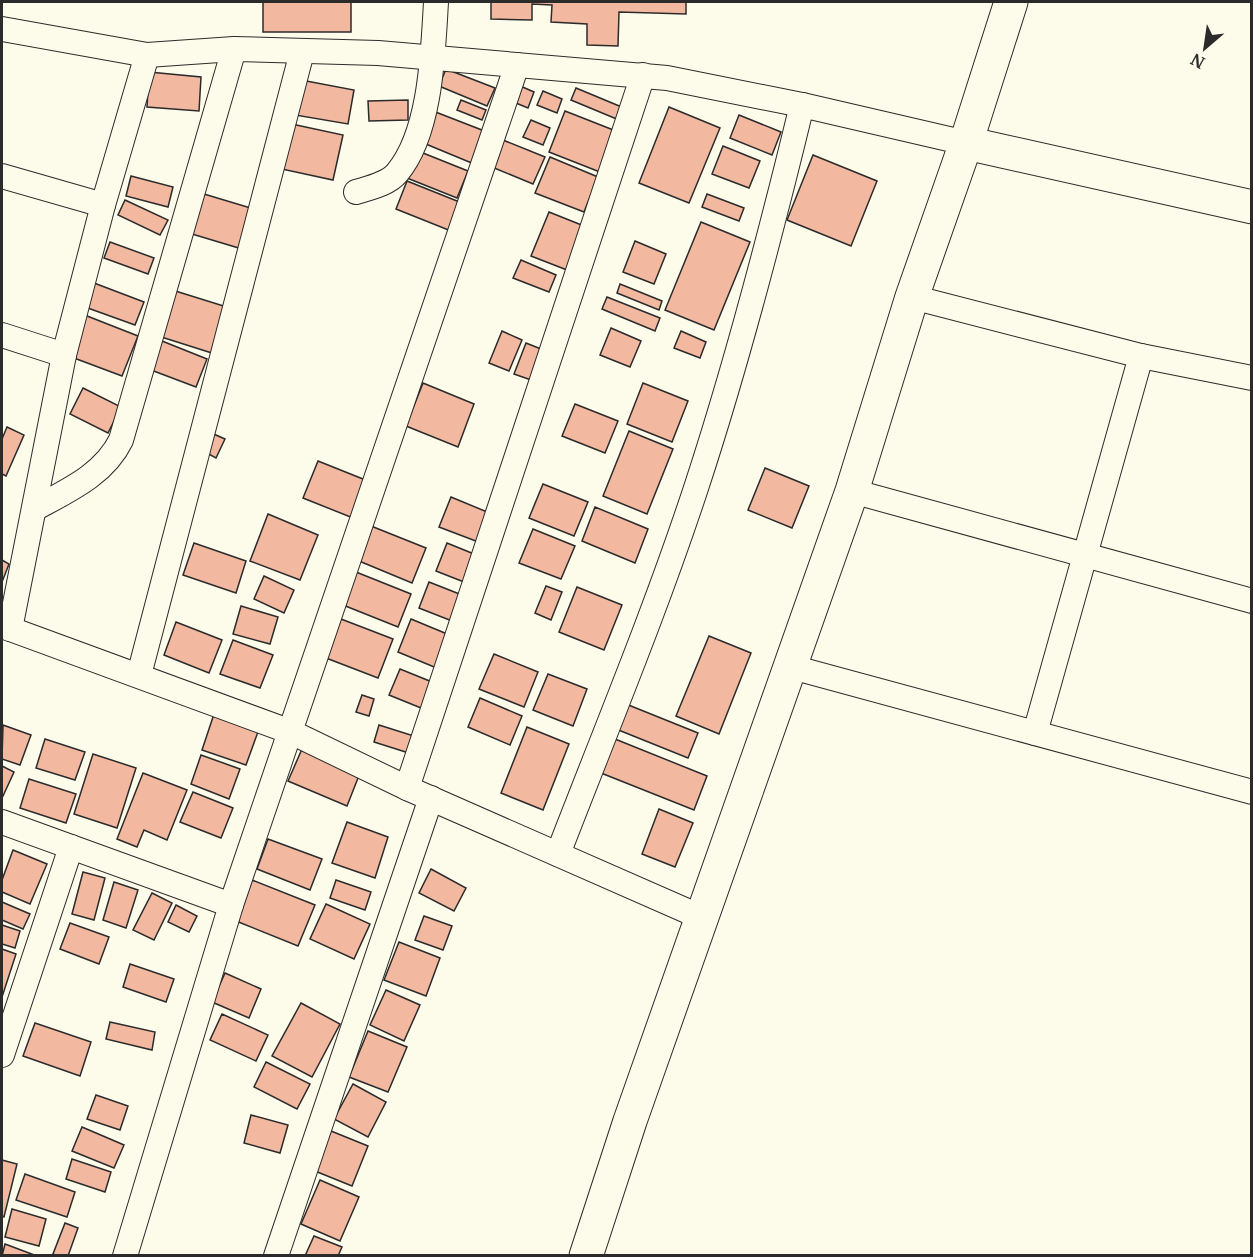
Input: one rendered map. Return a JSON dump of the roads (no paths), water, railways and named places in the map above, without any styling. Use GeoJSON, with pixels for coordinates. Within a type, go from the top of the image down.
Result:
{"type":"FeatureCollection","features":[{"type":"Feature","properties":{"kind":"street"},"geometry":{"type":"LineString","coordinates":[[356,192],[386,182],[397,174],[410,154],[420,127],[433,57],[436,2]]}},
{"type":"Feature","properties":{"kind":"street"},"geometry":{"type":"LineString","coordinates":[[586,1256],[630,1121],[703,918],[788,666],[852,490],[912,297],[966,143],[1011,2]]}},
{"type":"Feature","properties":{"kind":"street"},"geometry":{"type":"LineString","coordinates":[[2,29],[147,55],[234,49],[378,53],[643,75],[802,105],[1251,207]]}},
{"type":"Feature","properties":{"kind":"street"},"geometry":{"type":"LineString","coordinates":[[34,509],[87,479],[114,454],[121,440],[234,49]]}},
{"type":"Feature","properties":{"kind":"street"},"geometry":{"type":"LineString","coordinates":[[139,675],[302,52]]}},
{"type":"Feature","properties":{"kind":"street"},"geometry":{"type":"LineString","coordinates":[[147,55],[64,355],[34,509],[6,627],[291,732],[407,788],[703,918]]}},
{"type":"Feature","properties":{"kind":"street"},"geometry":{"type":"LineString","coordinates":[[125,1256],[231,905],[517,65]]}},
{"type":"Feature","properties":{"kind":"street"},"geometry":{"type":"LineString","coordinates":[[407,788],[643,75]]}},
{"type":"Feature","properties":{"kind":"street"},"geometry":{"type":"LineString","coordinates":[[558,854],[654,607],[697,485],[765,257],[802,105]]}},
{"type":"Feature","properties":{"kind":"street"},"geometry":{"type":"LineString","coordinates":[[2,176],[104,205]]}},
{"type":"Feature","properties":{"kind":"street"},"geometry":{"type":"LineString","coordinates":[[912,297],[1141,357],[1251,378]]}},
{"type":"Feature","properties":{"kind":"street"},"geometry":{"type":"LineString","coordinates":[[2,335],[64,355]]}},
{"type":"Feature","properties":{"kind":"street"},"geometry":{"type":"LineString","coordinates":[[1035,733],[1141,357]]}},
{"type":"Feature","properties":{"kind":"street"},"geometry":{"type":"LineString","coordinates":[[852,490],[1251,601]]}},
{"type":"Feature","properties":{"kind":"street"},"geometry":{"type":"LineString","coordinates":[[788,666],[1251,792]]}},
{"type":"Feature","properties":{"kind":"street"},"geometry":{"type":"LineString","coordinates":[[276,1256],[431,798]]}},
{"type":"Feature","properties":{"kind":"street"},"geometry":{"type":"LineString","coordinates":[[2,822],[231,905]]}},
{"type":"Feature","properties":{"kind":"street"},"geometry":{"type":"LineString","coordinates":[[2,1055],[71,848]]}}]}
